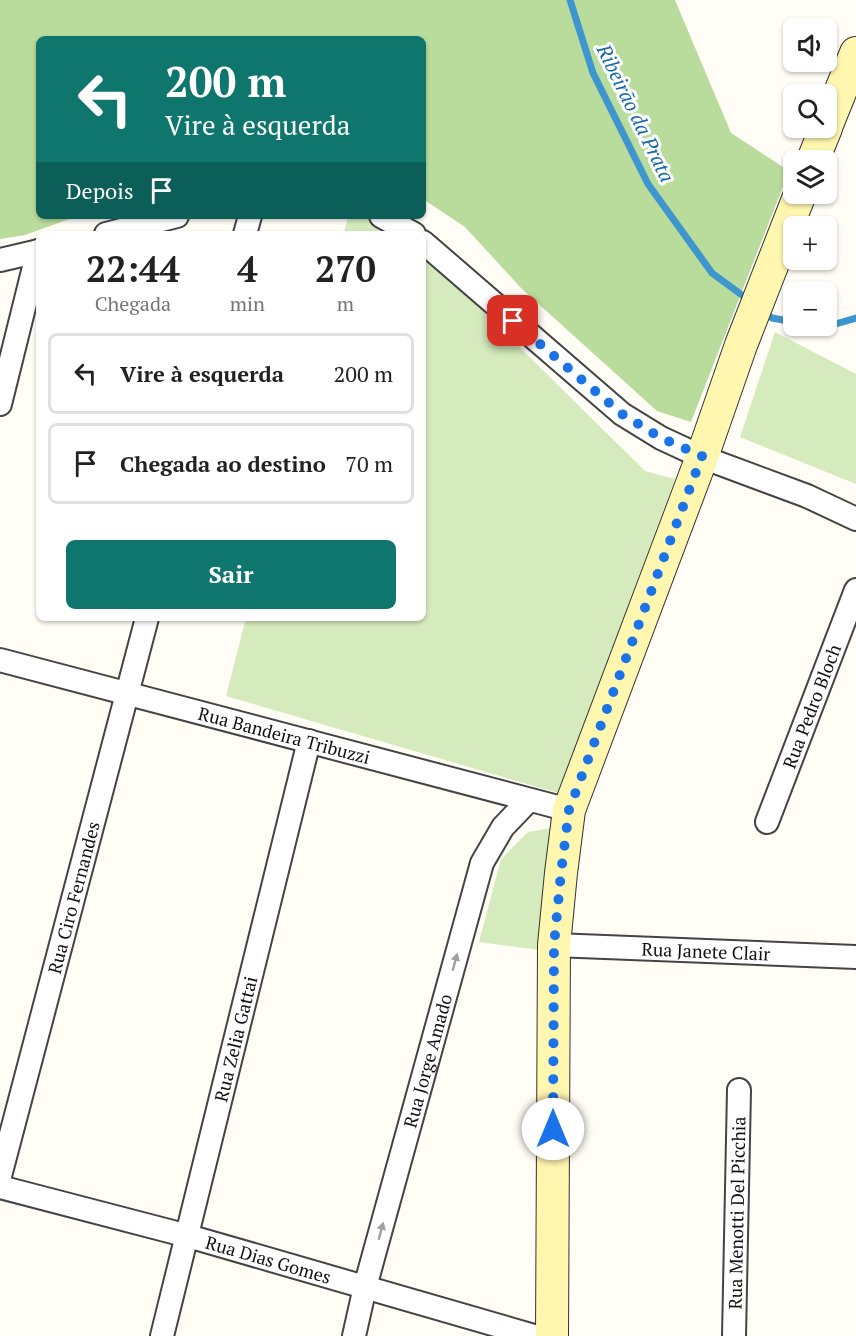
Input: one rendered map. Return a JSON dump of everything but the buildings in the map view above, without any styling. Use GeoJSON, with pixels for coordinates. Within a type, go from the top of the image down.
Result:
{"type":"FeatureCollection","features":[{"type":"Feature","properties":{"kind":"street"},"geometry":{"type":"LineString","coordinates":[[837,100],[856,53]]}},
{"type":"Feature","properties":{"kind":"street"},"geometry":{"type":"LineString","coordinates":[[552,1336],[554,945],[569,810],[702,456],[767,274],[796,204]]}},
{"type":"Feature","properties":{"kind":"street"},"geometry":{"type":"LineString","coordinates":[[118,231],[165,219]]}},
{"type":"Feature","properties":{"kind":"street"},"geometry":{"type":"LineString","coordinates":[[386,219],[408,231]]}},
{"type":"Feature","properties":{"kind":"street"},"geometry":{"type":"LineString","coordinates":[[426,245],[622,414],[661,438],[807,496],[856,519]]}},
{"type":"Feature","properties":{"kind":"street"},"geometry":{"type":"LineString","coordinates":[[0,260],[36,251]]}},
{"type":"Feature","properties":{"kind":"street"},"geometry":{"type":"LineString","coordinates":[[0,404],[36,259]]}},
{"type":"Feature","properties":{"kind":"street","name":"Rua Pedro Bloch"},"geometry":{"type":"LineString","coordinates":[[767,822],[856,590]]}},
{"type":"Feature","properties":{"kind":"street","name":"Rua Ciro Fernandes"},"geometry":{"type":"LineString","coordinates":[[0,1176],[146,621]]}},
{"type":"Feature","properties":{"kind":"street","name":"Rua Bandeira Tribuzzi"},"geometry":{"type":"LineString","coordinates":[[0,660],[569,810]]}},
{"type":"Feature","properties":{"kind":"street","name":"Rua Zelia Gattai"},"geometry":{"type":"LineString","coordinates":[[162,1336],[309,741]]}},
{"type":"Feature","properties":{"kind":"street","name":"Rua Jorge Amado"},"geometry":{"type":"LineString","coordinates":[[354,1336],[365,1287],[482,863],[503,827],[529,800]]}},
{"type":"Feature","properties":{"kind":"street","name":"Rua Janete Clair"},"geometry":{"type":"LineString","coordinates":[[554,945],[856,957]]}},
{"type":"Feature","properties":{"kind":"street","name":"Rua Menotti Del Picchia"},"geometry":{"type":"LineString","coordinates":[[734,1336],[739,1090]]}},
{"type":"Feature","properties":{"kind":"street","name":"Rua Dias Gomes"},"geometry":{"type":"LineString","coordinates":[[0,1186],[188,1236],[534,1336]]}},
{"type":"Feature","properties":{"kind":"green space"},"geometry":{"type":"Polygon","coordinates":[[[0,0],[675,0],[731,133],[783,167],[783,186],[691,422],[657,411],[522,289],[465,227],[426,201],[426,36],[36,36],[36,219],[70,219],[25,235],[0,239],[0,0]]]}},
{"type":"Feature","properties":{"kind":"green space"},"geometry":{"type":"Polygon","coordinates":[[[347,219],[371,219],[398,231],[345,231],[347,219]]]}},
{"type":"Feature","properties":{"kind":"green space"},"geometry":{"type":"Polygon","coordinates":[[[426,255],[645,471],[675,479],[558,793],[226,696],[245,621],[426,621],[426,255]]]}},
{"type":"Feature","properties":{"kind":"green space"},"geometry":{"type":"Polygon","coordinates":[[[775,332],[856,374],[856,484],[740,437],[775,332]]]}},
{"type":"Feature","properties":{"kind":"green space"},"geometry":{"type":"Polygon","coordinates":[[[553,828],[542,894],[539,950],[479,942],[501,859],[528,832],[553,828]]]}},
{"type":"Feature","properties":{"kind":"waterway","name":"Ribeirão da Prata"},"geometry":{"type":"LineString","coordinates":[[570,0],[593,73],[648,184],[712,273],[750,301]]}},
{"type":"Feature","properties":{"kind":"waterway","name":"Ribeirão da Prata"},"geometry":{"type":"LineString","coordinates":[[764,312],[772,318],[783,320]]}},
{"type":"Feature","properties":{"kind":"waterway","name":"Ribeirão da Prata"},"geometry":{"type":"LineString","coordinates":[[837,324],[856,318]]}},
{"type":"Feature","properties":{"kind":"route"},"geometry":{"type":"LineString","coordinates":[[513,321],[622,414],[661,438],[702,456],[569,810],[554,945],[553,1129]]}}]}
